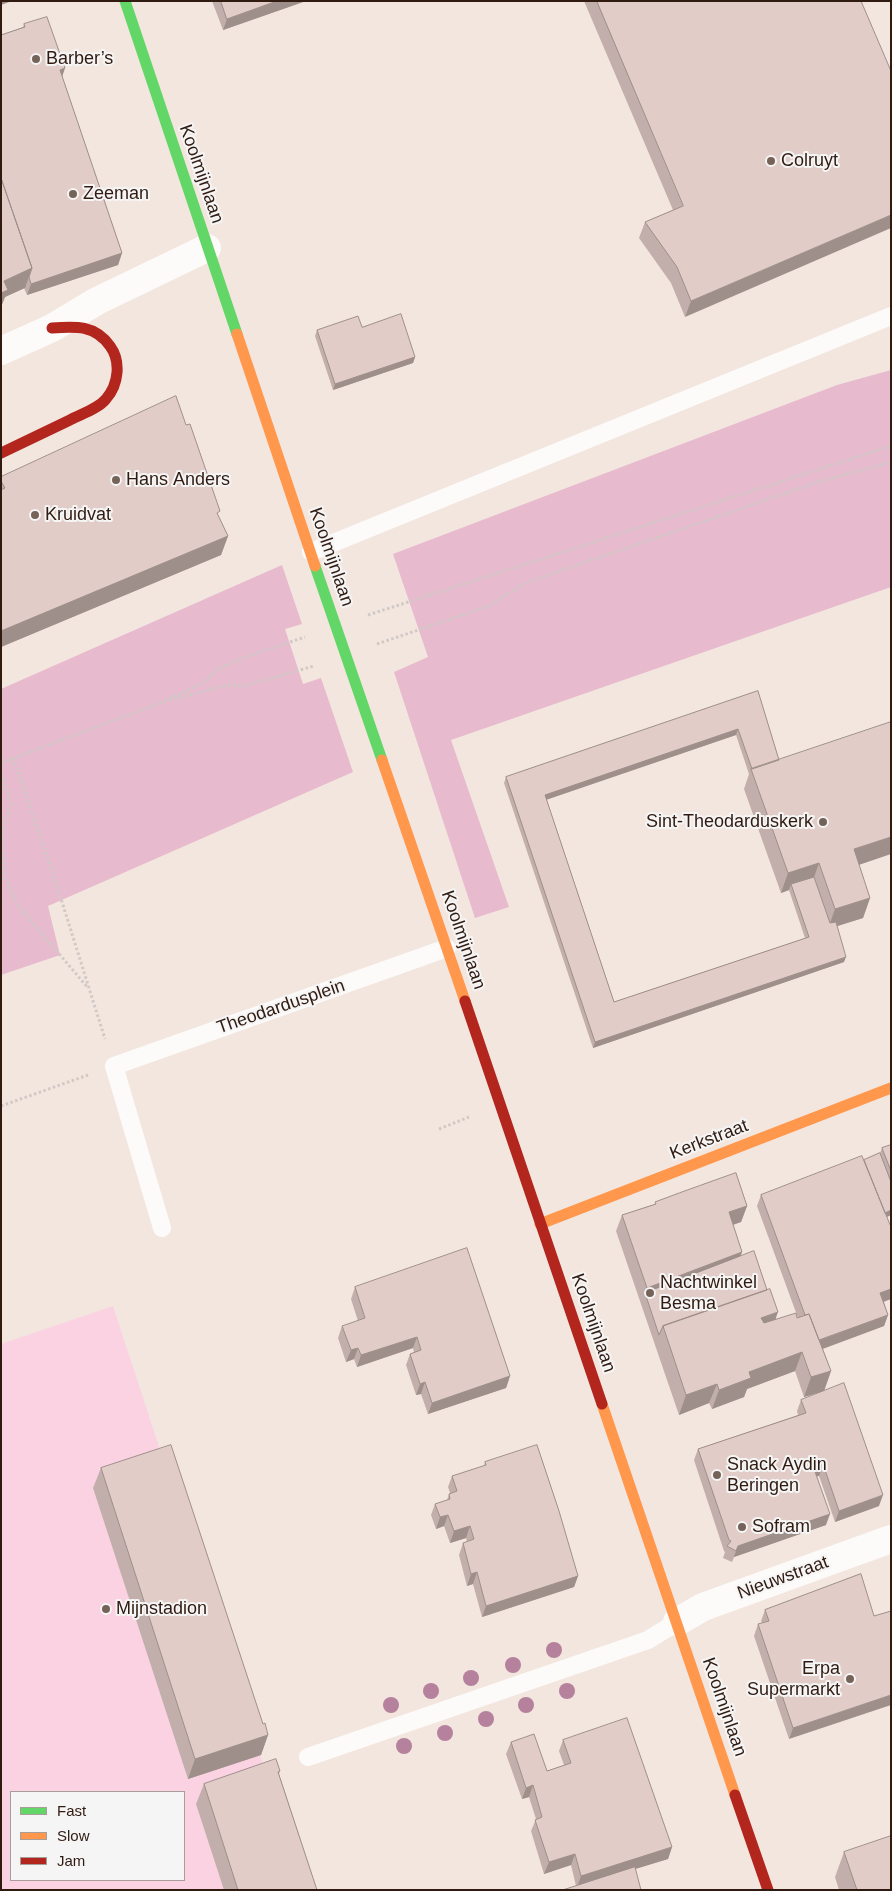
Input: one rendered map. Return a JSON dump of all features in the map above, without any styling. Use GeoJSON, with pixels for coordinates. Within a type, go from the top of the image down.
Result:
{"type":"FeatureCollection","features":[{"type":"Feature","properties":{"kind":"main road","name":"Koolmijnlaan"},"geometry":{"type":"LineString","coordinates":[[125,1],[768,1890]]}},
{"type":"Feature","properties":{"kind":"main road"},"geometry":{"type":"LineString","coordinates":[[1,453],[92,409],[106,399],[114,383],[118,366],[114,352],[102,335],[89,329],[72,326],[52,328]]}},
{"type":"Feature","properties":{"kind":"main road","name":"Kerkstraat"},"geometry":{"type":"LineString","coordinates":[[540,1224],[891,1088]]}},
{"type":"Feature","properties":{"kind":"street"},"geometry":{"type":"LineString","coordinates":[[1,351],[52,328],[97,301],[208,248]]}},
{"type":"Feature","properties":{"kind":"street","name":"Nieuwstraat"},"geometry":{"type":"LineString","coordinates":[[677,1622],[703,1607],[891,1539]]}},
{"type":"Feature","properties":{"kind":"lane"},"geometry":{"type":"LineString","coordinates":[[311,552],[891,316]]}},
{"type":"Feature","properties":{"kind":"lane","name":"Theodardusplein"},"geometry":{"type":"LineString","coordinates":[[114,1066],[447,948]]}},
{"type":"Feature","properties":{"kind":"lane"},"geometry":{"type":"LineString","coordinates":[[114,1066],[162,1228]]}},
{"type":"Feature","properties":{"kind":"lane"},"geometry":{"type":"LineString","coordinates":[[308,1757],[648,1640],[677,1622]]}},
{"type":"Feature","properties":{"kind":"path"},"geometry":{"type":"LineString","coordinates":[[407,602],[891,446]]}},
{"type":"Feature","properties":{"kind":"path"},"geometry":{"type":"LineString","coordinates":[[417,631],[489,606],[525,582],[821,482],[891,462]]}},
{"type":"Feature","properties":{"kind":"path"},"geometry":{"type":"LineString","coordinates":[[1,763],[160,703],[203,683],[218,669],[240,659],[289,642]]}},
{"type":"Feature","properties":{"kind":"path"},"geometry":{"type":"LineString","coordinates":[[160,703],[227,685],[244,686],[299,671]]}},
{"type":"Feature","properties":{"kind":"path"},"geometry":{"type":"LineString","coordinates":[[1,1106],[114,1066],[13,758]]}},
{"type":"Feature","properties":{"kind":"path"},"geometry":{"type":"LineString","coordinates":[[1,774],[11,804],[2,832],[5,879],[18,904],[90,991]]}},
{"type":"Feature","properties":{"kind":"shaded area"},"geometry":{"type":"Polygon","coordinates":[[[891,370],[891,587],[451,740],[509,907],[475,918],[394,672],[428,657],[393,554],[837,385],[891,370]]]}},
{"type":"Feature","properties":{"kind":"shaded area"},"geometry":{"type":"Polygon","coordinates":[[[282,565],[302,624],[285,629],[303,684],[321,678],[353,772],[48,906],[60,955],[1,975],[1,689],[282,565]]]}},
{"type":"Feature","properties":{"kind":"shaded area","name":"Mijnstadion"},"geometry":{"type":"Polygon","coordinates":[[[113,1306],[304,1890],[1,1890],[1,1344],[113,1306]]]}},
{"type":"Feature","properties":{"kind":"building"},"geometry":{"type":"Polygon","coordinates":[[[221,1],[277,1],[227,19],[221,1]]]}},
{"type":"Feature","properties":{"kind":"building","name":"Colruyt"},"geometry":{"type":"Polygon","coordinates":[[[597,1],[861,1],[891,71],[891,215],[691,301],[677,267],[645,222],[683,206],[597,1]]]}},
{"type":"Feature","properties":{"kind":"building"},"geometry":{"type":"Polygon","coordinates":[[[47,17],[65,68],[60,70],[122,253],[31,284],[29,277],[32,268],[1,178],[1,35],[25,27],[24,24],[47,17]]]}},
{"type":"Feature","properties":{"kind":"building"},"geometry":{"type":"Polygon","coordinates":[[[1,178],[32,268],[4,281],[8,290],[1,293],[1,178]]]}},
{"type":"Feature","properties":{"kind":"building"},"geometry":{"type":"Polygon","coordinates":[[[401,314],[415,357],[335,384],[317,330],[358,316],[362,327],[401,314]]]}},
{"type":"Feature","properties":{"kind":"building"},"geometry":{"type":"Polygon","coordinates":[[[176,396],[186,425],[190,424],[220,511],[217,513],[228,536],[1,631],[1,490],[5,488],[1,477],[176,396]]]}},
{"type":"Feature","properties":{"kind":"building"},"geometry":{"type":"Polygon","coordinates":[[[758,691],[779,760],[752,769],[738,729],[545,795],[614,1002],[809,937],[791,884],[814,877],[830,923],[836,922],[846,957],[595,1042],[506,777],[758,691]]]}},
{"type":"Feature","properties":{"kind":"building","name":"Sint-Theodarduskerk"},"geometry":{"type":"Polygon","coordinates":[[[891,722],[891,837],[854,849],[870,898],[835,909],[819,863],[788,873],[751,769],[891,722]]]}},
{"type":"Feature","properties":{"kind":"building"},"geometry":{"type":"Polygon","coordinates":[[[891,1145],[891,1171],[882,1148],[891,1145]]]}},
{"type":"Feature","properties":{"kind":"building"},"geometry":{"type":"Polygon","coordinates":[[[880,1153],[891,1182],[891,1210],[885,1213],[864,1160],[880,1153]]]}},
{"type":"Feature","properties":{"kind":"building"},"geometry":{"type":"Polygon","coordinates":[[[862,1156],[891,1227],[891,1289],[880,1293],[888,1315],[819,1340],[809,1314],[805,1315],[761,1195],[862,1156]]]}},
{"type":"Feature","properties":{"kind":"building"},"geometry":{"type":"Polygon","coordinates":[[[736,1173],[747,1206],[729,1212],[742,1252],[647,1288],[622,1215],[736,1173]]]}},
{"type":"Feature","properties":{"kind":"building"},"geometry":{"type":"Polygon","coordinates":[[[467,1248],[510,1376],[432,1403],[425,1382],[420,1384],[410,1354],[421,1350],[417,1337],[361,1355],[358,1348],[351,1350],[342,1326],[365,1318],[355,1287],[467,1248]]]}},
{"type":"Feature","properties":{"kind":"building"},"geometry":{"type":"Polygon","coordinates":[[[754,1251],[767,1290],[663,1326],[659,1335],[645,1293],[754,1251]]]}},
{"type":"Feature","properties":{"kind":"building"},"geometry":{"type":"Polygon","coordinates":[[[770,1289],[778,1312],[761,1318],[764,1323],[796,1313],[797,1318],[809,1314],[831,1371],[811,1377],[802,1352],[749,1372],[751,1378],[719,1390],[717,1384],[686,1395],[663,1326],[770,1289]]]}},
{"type":"Feature","properties":{"kind":"building"},"geometry":{"type":"Polygon","coordinates":[[[844,1383],[883,1495],[839,1511],[823,1464],[813,1466],[830,1514],[738,1546],[736,1551],[727,1546],[731,1541],[729,1540],[698,1449],[806,1413],[801,1400],[844,1383]]]}},
{"type":"Feature","properties":{"kind":"building"},"geometry":{"type":"Polygon","coordinates":[[[171,1445],[268,1735],[195,1759],[101,1468],[171,1445]]]}},
{"type":"Feature","properties":{"kind":"building"},"geometry":{"type":"Polygon","coordinates":[[[537,1445],[578,1576],[486,1606],[477,1572],[471,1574],[463,1543],[474,1539],[470,1526],[454,1531],[448,1515],[440,1517],[435,1504],[450,1499],[449,1494],[457,1491],[452,1476],[486,1465],[485,1462],[537,1445]]]}},
{"type":"Feature","properties":{"kind":"building"},"geometry":{"type":"Polygon","coordinates":[[[861,1574],[874,1616],[891,1611],[891,1695],[793,1728],[758,1624],[769,1621],[765,1610],[861,1574]]]}},
{"type":"Feature","properties":{"kind":"building"},"geometry":{"type":"Polygon","coordinates":[[[627,1718],[672,1847],[581,1876],[575,1854],[549,1862],[535,1820],[542,1817],[533,1785],[526,1788],[511,1742],[534,1734],[547,1771],[571,1763],[563,1740],[627,1718]]]}},
{"type":"Feature","properties":{"kind":"building"},"geometry":{"type":"Polygon","coordinates":[[[276,1759],[280,1771],[278,1772],[317,1890],[238,1890],[204,1784],[276,1759]]]}},
{"type":"Feature","properties":{"kind":"building"},"geometry":{"type":"Polygon","coordinates":[[[891,1836],[891,1890],[857,1890],[844,1852],[891,1836]]]}},
{"type":"Feature","properties":{"kind":"building"},"geometry":{"type":"Polygon","coordinates":[[[635,1867],[641,1890],[563,1890],[635,1867]]]}},
{"type":"Feature","properties":{"kind":"traffic: fast"},"geometry":{"type":"LineString","coordinates":[[125,1],[237,334]]}},
{"type":"Feature","properties":{"kind":"traffic: fast"},"geometry":{"type":"LineString","coordinates":[[315,566],[382,760]]}},
{"type":"Feature","properties":{"kind":"traffic: slow"},"geometry":{"type":"LineString","coordinates":[[237,334],[315,566]]}},
{"type":"Feature","properties":{"kind":"traffic: slow"},"geometry":{"type":"LineString","coordinates":[[382,760],[465,1001]]}},
{"type":"Feature","properties":{"kind":"traffic: slow"},"geometry":{"type":"LineString","coordinates":[[540,1224],[891,1088]]}},
{"type":"Feature","properties":{"kind":"traffic: slow"},"geometry":{"type":"LineString","coordinates":[[602,1404],[735,1795]]}},
{"type":"Feature","properties":{"kind":"traffic: jam"},"geometry":{"type":"LineString","coordinates":[[1,453],[103,403],[114,386],[117,372],[116,358],[114,352],[104,339],[84,328],[52,328]]}},
{"type":"Feature","properties":{"kind":"traffic: jam"},"geometry":{"type":"LineString","coordinates":[[465,1001],[602,1404]]}},
{"type":"Feature","properties":{"kind":"traffic: jam"},"geometry":{"type":"LineString","coordinates":[[735,1795],[768,1890]]}},
{"type":"Feature","properties":{"kind":"place","name":"Barber’s"},"geometry":{"type":"Point","coordinates":[36,59]}},
{"type":"Feature","properties":{"kind":"place","name":"Colruyt"},"geometry":{"type":"Point","coordinates":[771,161]}},
{"type":"Feature","properties":{"kind":"place","name":"Zeeman"},"geometry":{"type":"Point","coordinates":[73,194]}},
{"type":"Feature","properties":{"kind":"place","name":"Hans Anders"},"geometry":{"type":"Point","coordinates":[116,480]}},
{"type":"Feature","properties":{"kind":"place","name":"Kruidvat"},"geometry":{"type":"Point","coordinates":[35,515]}},
{"type":"Feature","properties":{"kind":"place","name":"Sint-Theodarduskerk"},"geometry":{"type":"Point","coordinates":[823,822]}},
{"type":"Feature","properties":{"kind":"place","name":"Nachtwinkel Besma"},"geometry":{"type":"Point","coordinates":[650,1293]}},
{"type":"Feature","properties":{"kind":"place","name":"Snack Aydin Beringen"},"geometry":{"type":"Point","coordinates":[717,1475]}},
{"type":"Feature","properties":{"kind":"place","name":"Sofram"},"geometry":{"type":"Point","coordinates":[742,1527]}},
{"type":"Feature","properties":{"kind":"place","name":"Mijnstadion"},"geometry":{"type":"Point","coordinates":[106,1609]}},
{"type":"Feature","properties":{"kind":"place","name":"Erpa Supermarkt"},"geometry":{"type":"Point","coordinates":[850,1679]}}]}
